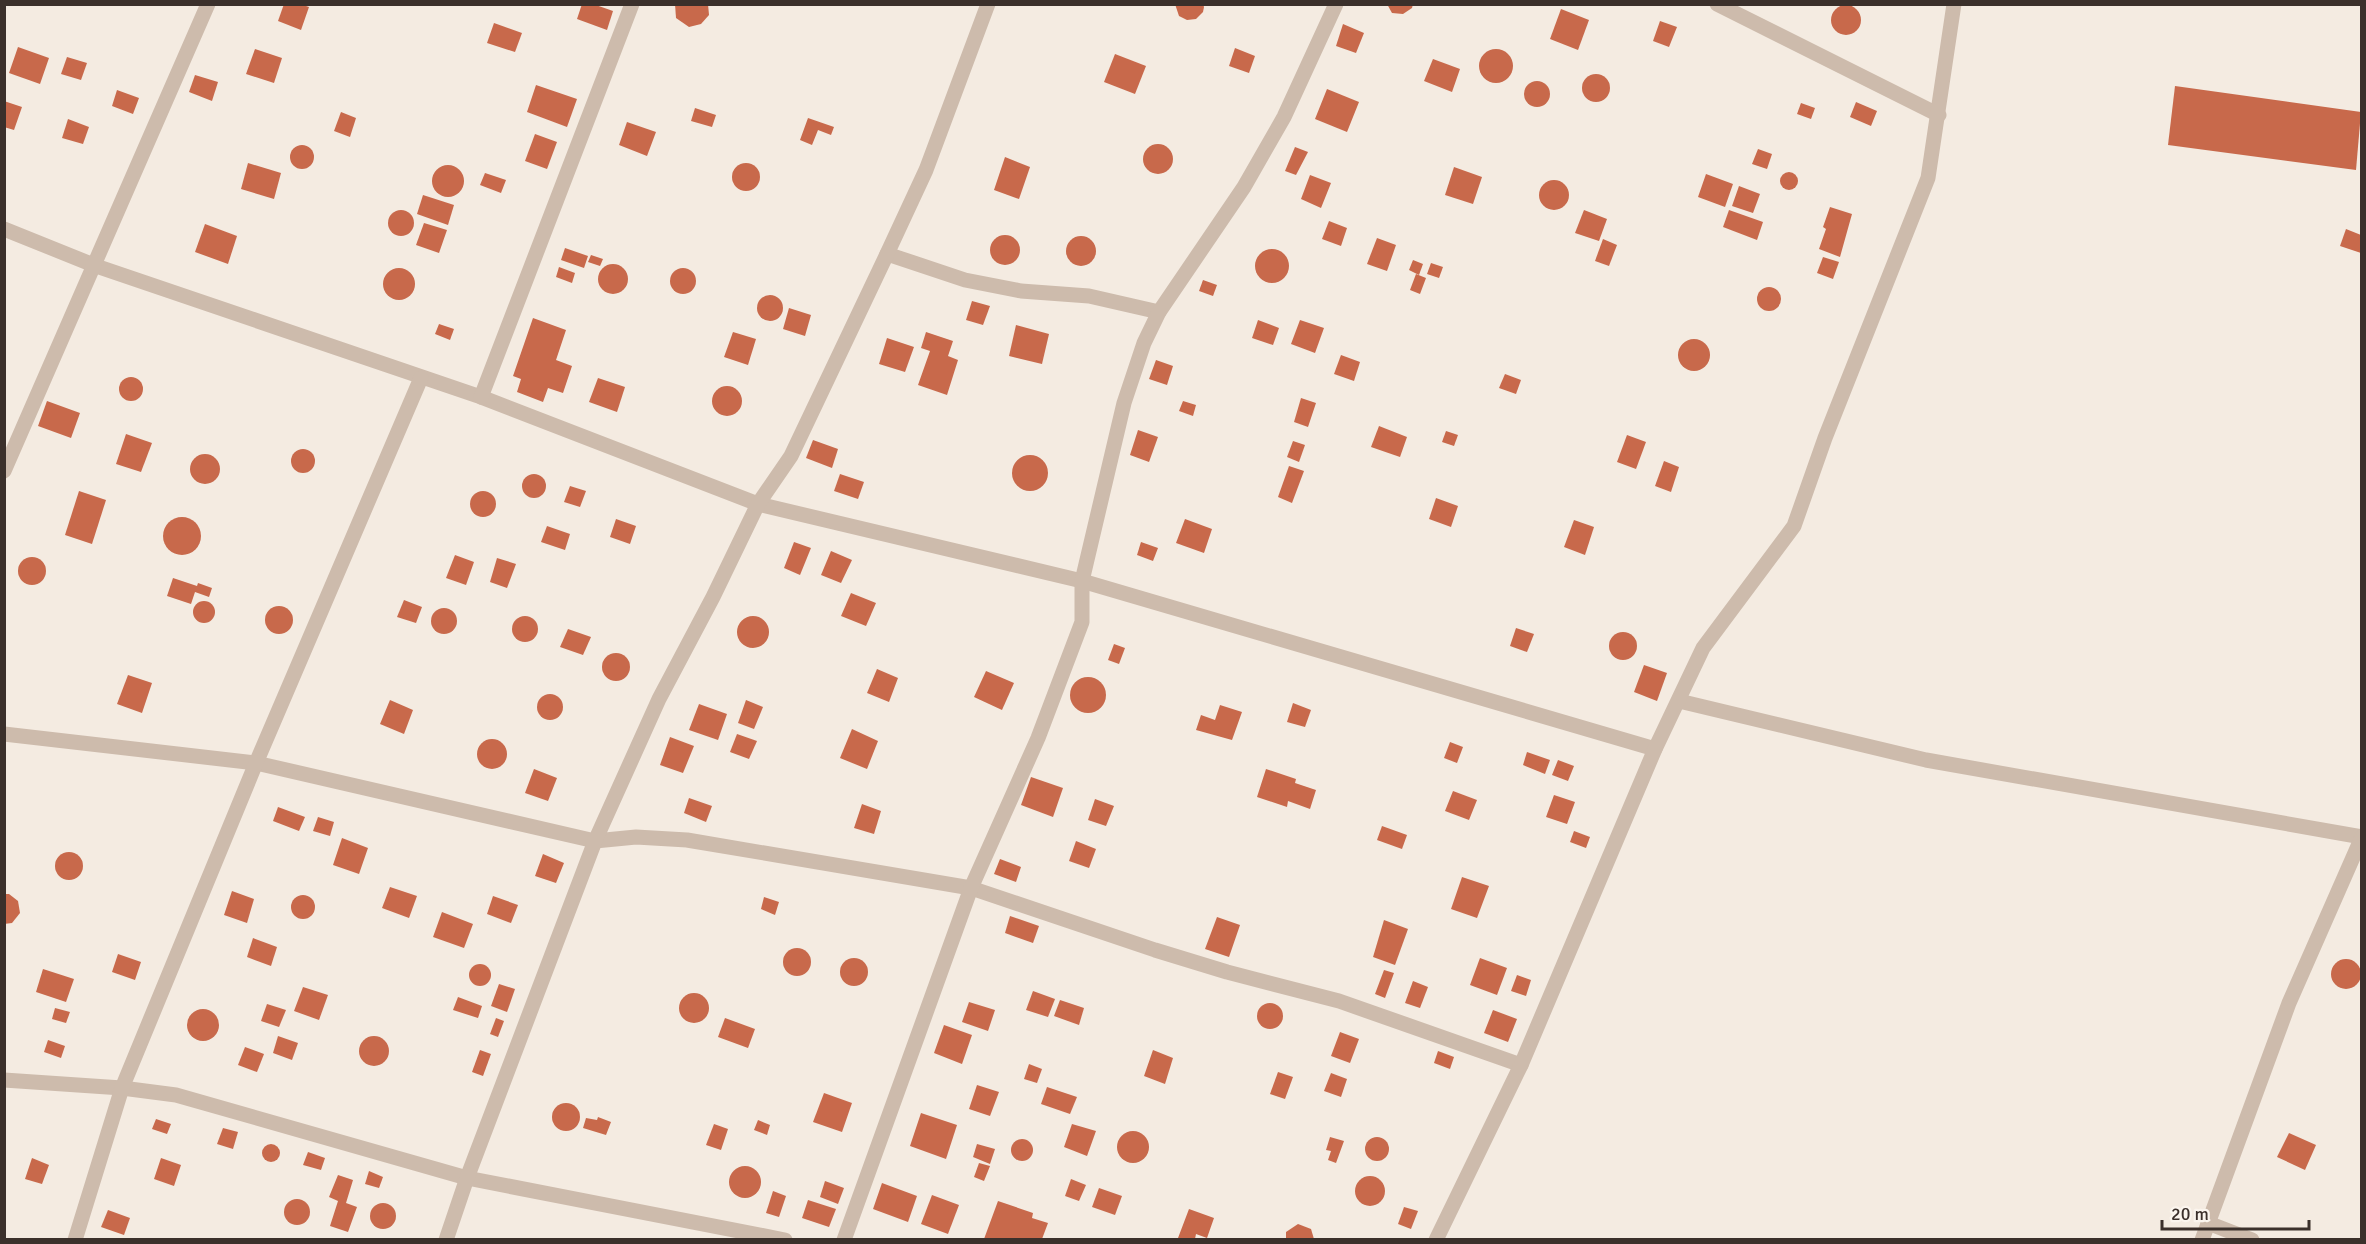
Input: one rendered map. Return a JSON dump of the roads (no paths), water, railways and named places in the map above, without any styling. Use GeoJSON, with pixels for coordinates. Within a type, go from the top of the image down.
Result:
{"type":"FeatureCollection","features":[{"type":"Feature","properties":{"kind":"street"},"geometry":{"type":"LineString","coordinates":[[4,471],[96,266],[208,4]]}},
{"type":"Feature","properties":{"kind":"street"},"geometry":{"type":"LineString","coordinates":[[481,397],[632,4]]}},
{"type":"Feature","properties":{"kind":"street"},"geometry":{"type":"LineString","coordinates":[[446,1239],[595,842],[659,699],[713,597],[758,504],[791,456],[887,254],[926,170],[988,4]]}},
{"type":"Feature","properties":{"kind":"street"},"geometry":{"type":"LineString","coordinates":[[844,1239],[971,888],[1038,738],[1082,622],[1082,580],[1124,403],[1144,343],[1159,312],[1244,188],[1284,117],[1336,4]]}},
{"type":"Feature","properties":{"kind":"street"},"geometry":{"type":"LineString","coordinates":[[1716,4],[1939,115]]}},
{"type":"Feature","properties":{"kind":"street"},"geometry":{"type":"LineString","coordinates":[[1436,1239],[1521,1065],[1655,749],[1703,648],[1794,526],[1825,438],[1928,178],[1954,4]]}},
{"type":"Feature","properties":{"kind":"street"},"geometry":{"type":"LineString","coordinates":[[4,229],[96,266],[481,397],[758,504],[1082,580],[1655,749]]}},
{"type":"Feature","properties":{"kind":"street"},"geometry":{"type":"LineString","coordinates":[[887,254],[965,280],[1021,291],[1089,296],[1159,312]]}},
{"type":"Feature","properties":{"kind":"street"},"geometry":{"type":"LineString","coordinates":[[75,1239],[122,1088],[256,763],[421,378]]}},
{"type":"Feature","properties":{"kind":"street"},"geometry":{"type":"LineString","coordinates":[[1679,701],[1926,760],[2361,837],[2289,1003],[2202,1239]]}},
{"type":"Feature","properties":{"kind":"street"},"geometry":{"type":"LineString","coordinates":[[4,734],[256,763],[595,842],[636,837],[687,840],[971,888],[1155,950],[1227,972],[1339,1001],[1521,1065]]}},
{"type":"Feature","properties":{"kind":"street"},"geometry":{"type":"LineString","coordinates":[[4,1080],[122,1088],[176,1095],[467,1178],[785,1239]]}},
{"type":"Feature","properties":{"kind":"street"},"geometry":{"type":"LineString","coordinates":[[2208,1223],[2252,1239]]}}]}
